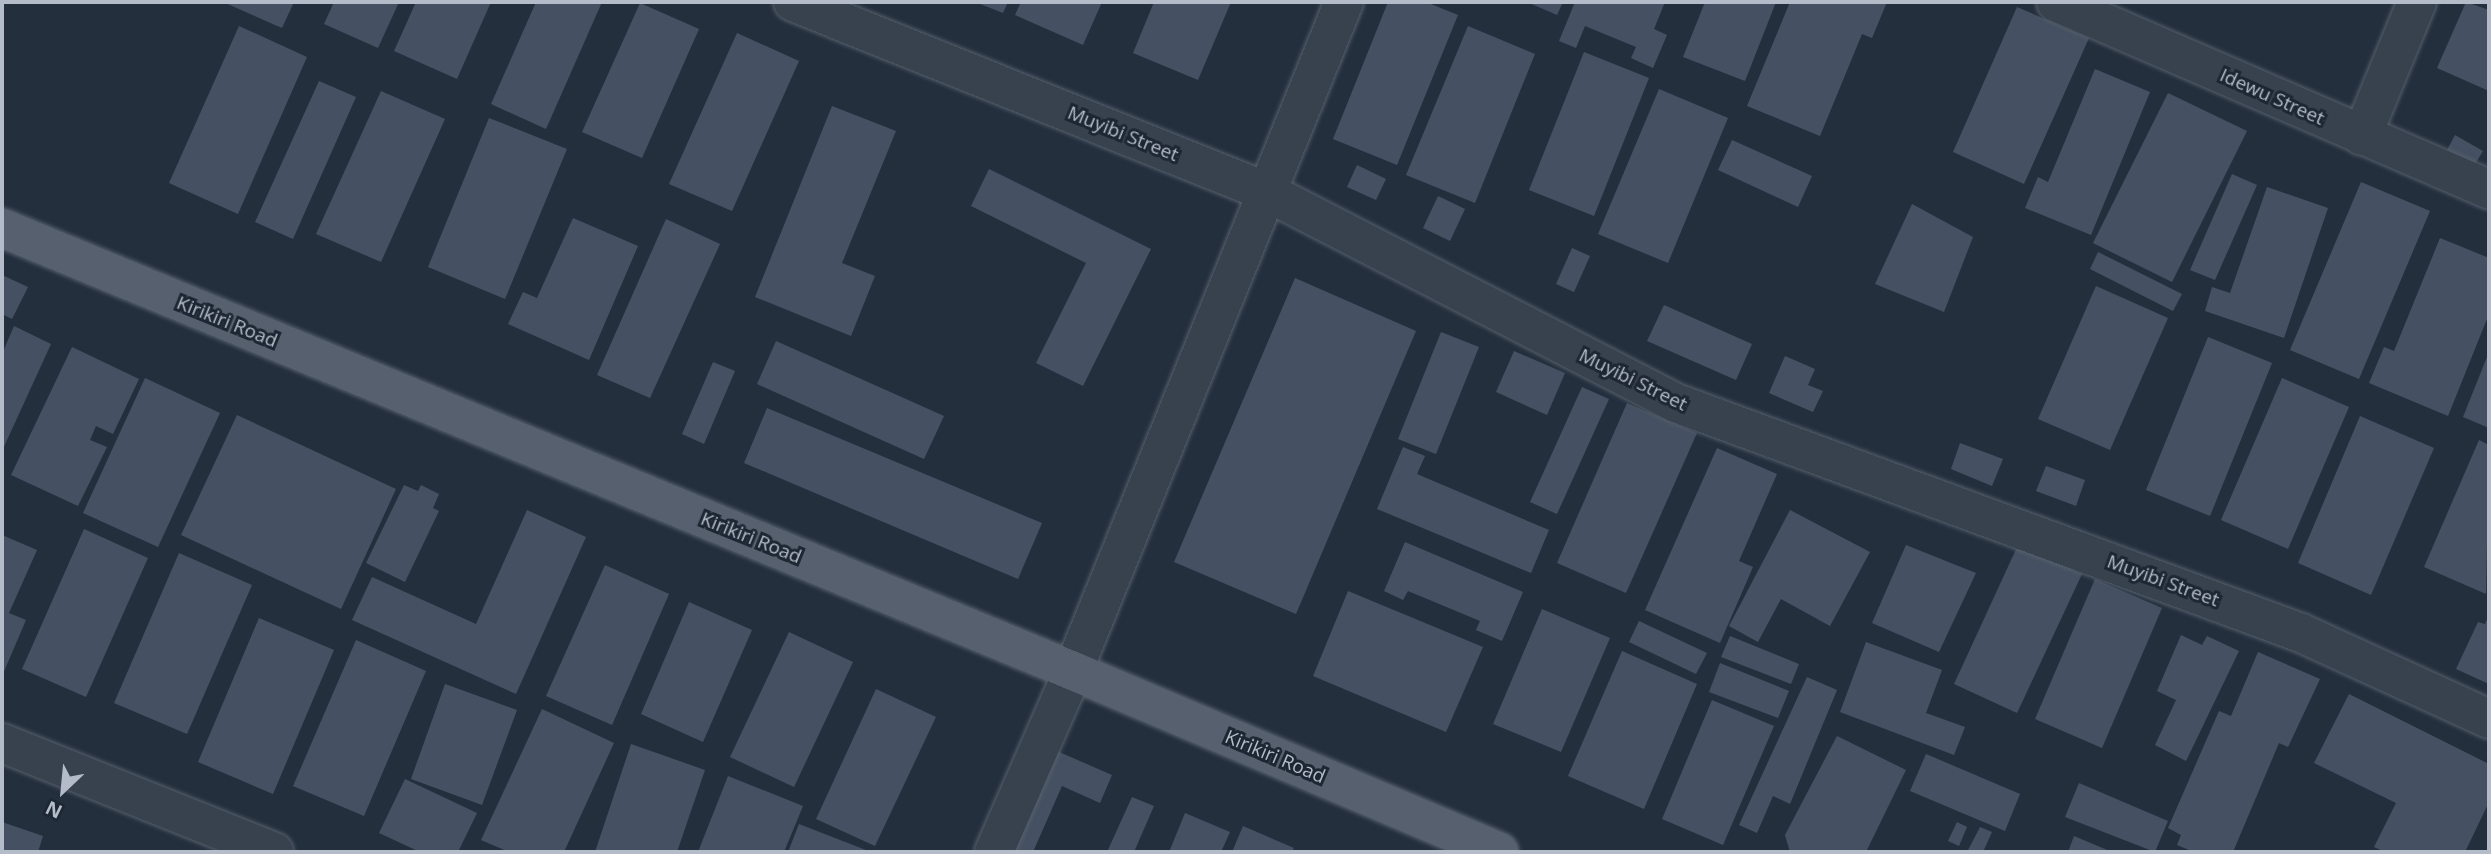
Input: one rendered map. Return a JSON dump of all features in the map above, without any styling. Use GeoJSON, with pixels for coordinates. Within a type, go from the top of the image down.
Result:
{"type":"FeatureCollection","features":[{"type":"Feature","properties":{"kind":"main road","name":"Kirikiri Road"},"geometry":{"type":"LineString","coordinates":[[2,229],[1073,671],[1499,852]]}},
{"type":"Feature","properties":{"kind":"street","name":"Muyibi Street"},"geometry":{"type":"LineString","coordinates":[[793,2],[1267,192],[1676,403],[2301,633],[2489,719]]}},
{"type":"Feature","properties":{"kind":"street"},"geometry":{"type":"LineString","coordinates":[[994,852],[1073,671],[1344,2]]}},
{"type":"Feature","properties":{"kind":"street","name":"Idewu Street"},"geometry":{"type":"LineString","coordinates":[[2056,2],[2489,189]]}},
{"type":"Feature","properties":{"kind":"street"},"geometry":{"type":"LineString","coordinates":[[2362,136],[2417,2]]}},
{"type":"Feature","properties":{"kind":"street"},"geometry":{"type":"LineString","coordinates":[[2,743],[274,852]]}},
{"type":"Feature","properties":{"kind":"building"},"geometry":{"type":"Polygon","coordinates":[[[223,2],[294,2],[282,28],[223,2]]]}},
{"type":"Feature","properties":{"kind":"building"},"geometry":{"type":"Polygon","coordinates":[[[334,2],[399,2],[378,48],[324,24],[334,2]]]}},
{"type":"Feature","properties":{"kind":"building"},"geometry":{"type":"Polygon","coordinates":[[[416,2],[491,2],[457,79],[394,51],[416,2]]]}},
{"type":"Feature","properties":{"kind":"building"},"geometry":{"type":"Polygon","coordinates":[[[536,2],[602,2],[546,129],[491,104],[536,2]]]}},
{"type":"Feature","properties":{"kind":"building"},"geometry":{"type":"Polygon","coordinates":[[[975,2],[1008,2],[1003,13],[975,2]]]}},
{"type":"Feature","properties":{"kind":"building"},"geometry":{"type":"Polygon","coordinates":[[[1021,2],[1102,2],[1083,45],[1015,15],[1021,2]]]}},
{"type":"Feature","properties":{"kind":"building"},"geometry":{"type":"Polygon","coordinates":[[[1154,2],[1231,2],[1198,80],[1133,53],[1154,2]]]}},
{"type":"Feature","properties":{"kind":"building"},"geometry":{"type":"Polygon","coordinates":[[[1388,2],[1426,2],[1458,15],[1397,165],[1333,139],[1388,2]]]}},
{"type":"Feature","properties":{"kind":"building"},"geometry":{"type":"Polygon","coordinates":[[[1527,2],[1563,2],[1557,15],[1527,2]]]}},
{"type":"Feature","properties":{"kind":"building"},"geometry":{"type":"Polygon","coordinates":[[[1575,2],[1665,2],[1654,29],[1667,35],[1653,68],[1631,58],[1636,47],[1585,26],[1576,48],[1559,41],[1575,2]]]}},
{"type":"Feature","properties":{"kind":"building"},"geometry":{"type":"Polygon","coordinates":[[[1705,2],[1776,2],[1745,81],[1683,57],[1705,2]]]}},
{"type":"Feature","properties":{"kind":"building"},"geometry":{"type":"Polygon","coordinates":[[[1790,2],[1887,2],[1872,38],[1862,34],[1820,136],[1747,106],[1790,2]]]}},
{"type":"Feature","properties":{"kind":"building"},"geometry":{"type":"Polygon","coordinates":[[[2466,2],[2489,10],[2489,91],[2437,68],[2466,2]]]}},
{"type":"Feature","properties":{"kind":"building"},"geometry":{"type":"Polygon","coordinates":[[[640,3],[699,29],[642,158],[582,132],[640,3]]]}},
{"type":"Feature","properties":{"kind":"building"},"geometry":{"type":"Polygon","coordinates":[[[2017,7],[2089,38],[2024,184],[1953,152],[2017,7]]]}},
{"type":"Feature","properties":{"kind":"building"},"geometry":{"type":"Polygon","coordinates":[[[239,26],[307,57],[238,214],[169,183],[239,26]]]}},
{"type":"Feature","properties":{"kind":"building"},"geometry":{"type":"Polygon","coordinates":[[[1468,26],[1535,54],[1475,203],[1406,175],[1468,26]]]}},
{"type":"Feature","properties":{"kind":"building"},"geometry":{"type":"Polygon","coordinates":[[[737,33],[799,61],[732,211],[669,184],[737,33]]]}},
{"type":"Feature","properties":{"kind":"building"},"geometry":{"type":"Polygon","coordinates":[[[1584,52],[1649,78],[1594,216],[1529,190],[1584,52]]]}},
{"type":"Feature","properties":{"kind":"building"},"geometry":{"type":"Polygon","coordinates":[[[2095,69],[2150,92],[2091,235],[2025,208],[2038,177],[2048,182],[2095,69]]]}},
{"type":"Feature","properties":{"kind":"building"},"geometry":{"type":"Polygon","coordinates":[[[319,81],[356,97],[293,239],[255,222],[319,81]]]}},
{"type":"Feature","properties":{"kind":"building"},"geometry":{"type":"Polygon","coordinates":[[[1659,89],[1728,118],[1668,263],[1598,234],[1659,89]]]}},
{"type":"Feature","properties":{"kind":"building"},"geometry":{"type":"Polygon","coordinates":[[[381,91],[445,119],[381,262],[316,234],[381,91]]]}},
{"type":"Feature","properties":{"kind":"building"},"geometry":{"type":"Polygon","coordinates":[[[2168,93],[2247,131],[2172,282],[2093,243],[2168,93]]]}},
{"type":"Feature","properties":{"kind":"building"},"geometry":{"type":"Polygon","coordinates":[[[832,106],[896,131],[842,263],[875,276],[851,336],[755,297],[832,106]]]}},
{"type":"Feature","properties":{"kind":"building"},"geometry":{"type":"Polygon","coordinates":[[[489,118],[567,149],[505,299],[428,267],[489,118]]]}},
{"type":"Feature","properties":{"kind":"building"},"geometry":{"type":"Polygon","coordinates":[[[2455,135],[2483,151],[2474,166],[2447,150],[2455,135]]]}},
{"type":"Feature","properties":{"kind":"building"},"geometry":{"type":"Polygon","coordinates":[[[1732,140],[1812,176],[1798,207],[1718,170],[1732,140]]]}},
{"type":"Feature","properties":{"kind":"building"},"geometry":{"type":"Polygon","coordinates":[[[1357,165],[1386,179],[1376,200],[1347,187],[1357,165]]]}},
{"type":"Feature","properties":{"kind":"building"},"geometry":{"type":"Polygon","coordinates":[[[989,169],[1151,249],[1083,386],[1036,363],[1086,263],[971,206],[989,169]]]}},
{"type":"Feature","properties":{"kind":"building"},"geometry":{"type":"Polygon","coordinates":[[[2232,174],[2257,185],[2215,280],[2190,270],[2232,174]]]}},
{"type":"Feature","properties":{"kind":"building"},"geometry":{"type":"Polygon","coordinates":[[[2361,182],[2430,211],[2359,379],[2290,350],[2361,182]]]}},
{"type":"Feature","properties":{"kind":"building"},"geometry":{"type":"Polygon","coordinates":[[[2267,187],[2328,208],[2284,338],[2205,311],[2212,287],[2230,293],[2267,187]]]}},
{"type":"Feature","properties":{"kind":"building"},"geometry":{"type":"Polygon","coordinates":[[[1438,196],[1465,209],[1450,241],[1423,228],[1438,196]]]}},
{"type":"Feature","properties":{"kind":"building"},"geometry":{"type":"Polygon","coordinates":[[[1912,204],[1973,237],[1944,312],[1875,284],[1912,204]]]}},
{"type":"Feature","properties":{"kind":"building"},"geometry":{"type":"Polygon","coordinates":[[[573,218],[638,246],[589,360],[508,324],[523,292],[537,298],[573,218]]]}},
{"type":"Feature","properties":{"kind":"building"},"geometry":{"type":"Polygon","coordinates":[[[666,219],[720,244],[650,398],[597,375],[666,219]]]}},
{"type":"Feature","properties":{"kind":"building"},"geometry":{"type":"Polygon","coordinates":[[[2440,238],[2489,258],[2489,314],[2448,416],[2369,383],[2384,347],[2394,351],[2440,238]]]}},
{"type":"Feature","properties":{"kind":"building"},"geometry":{"type":"Polygon","coordinates":[[[1572,248],[1590,256],[1574,292],[1556,284],[1572,248]]]}},
{"type":"Feature","properties":{"kind":"building"},"geometry":{"type":"Polygon","coordinates":[[[2098,252],[2182,294],[2173,311],[2090,269],[2098,252]]]}},
{"type":"Feature","properties":{"kind":"building"},"geometry":{"type":"Polygon","coordinates":[[[2,275],[28,287],[12,319],[2,314],[2,275]]]}},
{"type":"Feature","properties":{"kind":"building"},"geometry":{"type":"Polygon","coordinates":[[[1295,278],[1416,331],[1296,614],[1174,562],[1295,278]]]}},
{"type":"Feature","properties":{"kind":"building"},"geometry":{"type":"Polygon","coordinates":[[[2096,286],[2168,318],[2110,450],[2038,419],[2096,286]]]}},
{"type":"Feature","properties":{"kind":"building"},"geometry":{"type":"Polygon","coordinates":[[[1664,305],[1752,344],[1736,380],[1647,341],[1664,305]]]}},
{"type":"Feature","properties":{"kind":"building"},"geometry":{"type":"Polygon","coordinates":[[[14,326],[51,344],[2,451],[2,354],[14,326]]]}},
{"type":"Feature","properties":{"kind":"building"},"geometry":{"type":"Polygon","coordinates":[[[1441,332],[1479,347],[1436,454],[1398,439],[1441,332]]]}},
{"type":"Feature","properties":{"kind":"building"},"geometry":{"type":"Polygon","coordinates":[[[2208,337],[2272,363],[2210,516],[2146,490],[2208,337]]]}},
{"type":"Feature","properties":{"kind":"building"},"geometry":{"type":"Polygon","coordinates":[[[776,341],[944,416],[924,459],[757,384],[776,341]]]}},
{"type":"Feature","properties":{"kind":"building"},"geometry":{"type":"Polygon","coordinates":[[[72,347],[139,379],[113,434],[96,426],[90,440],[107,447],[78,506],[11,475],[72,347]]]}},
{"type":"Feature","properties":{"kind":"building"},"geometry":{"type":"Polygon","coordinates":[[[1514,351],[1565,373],[1547,415],[1496,392],[1514,351]]]}},
{"type":"Feature","properties":{"kind":"building"},"geometry":{"type":"Polygon","coordinates":[[[2489,352],[2489,428],[2463,417],[2489,352]]]}},
{"type":"Feature","properties":{"kind":"building"},"geometry":{"type":"Polygon","coordinates":[[[1785,356],[1815,369],[1808,385],[1823,391],[1813,412],[1769,393],[1785,356]]]}},
{"type":"Feature","properties":{"kind":"building"},"geometry":{"type":"Polygon","coordinates":[[[713,362],[735,371],[704,444],[682,434],[713,362]]]}},
{"type":"Feature","properties":{"kind":"building"},"geometry":{"type":"Polygon","coordinates":[[[145,378],[220,413],[158,547],[83,513],[145,378]]]}},
{"type":"Feature","properties":{"kind":"building"},"geometry":{"type":"Polygon","coordinates":[[[2282,378],[2349,407],[2288,549],[2221,520],[2282,378]]]}},
{"type":"Feature","properties":{"kind":"building"},"geometry":{"type":"Polygon","coordinates":[[[1582,387],[1609,399],[1557,514],[1530,502],[1582,387]]]}},
{"type":"Feature","properties":{"kind":"building"},"geometry":{"type":"Polygon","coordinates":[[[1627,403],[1697,433],[1626,593],[1557,563],[1627,403]]]}},
{"type":"Feature","properties":{"kind":"building"},"geometry":{"type":"Polygon","coordinates":[[[767,408],[1042,523],[1018,579],[744,463],[767,408]]]}},
{"type":"Feature","properties":{"kind":"building"},"geometry":{"type":"Polygon","coordinates":[[[237,415],[396,489],[341,609],[181,535],[237,415]]]}},
{"type":"Feature","properties":{"kind":"building"},"geometry":{"type":"Polygon","coordinates":[[[2360,416],[2434,448],[2371,595],[2298,563],[2360,416]]]}},
{"type":"Feature","properties":{"kind":"building"},"geometry":{"type":"Polygon","coordinates":[[[2479,440],[2489,445],[2486,594],[2424,567],[2479,440]]]}},
{"type":"Feature","properties":{"kind":"building"},"geometry":{"type":"Polygon","coordinates":[[[1960,443],[2003,459],[1992,486],[1951,469],[1960,443]]]}},
{"type":"Feature","properties":{"kind":"building"},"geometry":{"type":"Polygon","coordinates":[[[1403,447],[1425,456],[1417,474],[1549,530],[1531,573],[1377,509],[1403,447]]]}},
{"type":"Feature","properties":{"kind":"building"},"geometry":{"type":"Polygon","coordinates":[[[1717,448],[1777,474],[1739,561],[1753,567],[1720,643],[1645,610],[1717,448]]]}},
{"type":"Feature","properties":{"kind":"building"},"geometry":{"type":"Polygon","coordinates":[[[2046,466],[2085,480],[2076,506],[2036,491],[2046,466]]]}},
{"type":"Feature","properties":{"kind":"building"},"geometry":{"type":"Polygon","coordinates":[[[404,485],[418,491],[421,485],[439,494],[433,508],[439,511],[405,582],[366,563],[404,485]]]}},
{"type":"Feature","properties":{"kind":"building"},"geometry":{"type":"Polygon","coordinates":[[[527,510],[586,537],[516,694],[352,620],[372,577],[476,624],[527,510]]]}},
{"type":"Feature","properties":{"kind":"building"},"geometry":{"type":"Polygon","coordinates":[[[1790,510],[1870,552],[1830,626],[1781,599],[1758,642],[1729,626],[1790,510]]]}},
{"type":"Feature","properties":{"kind":"building"},"geometry":{"type":"Polygon","coordinates":[[[84,529],[148,558],[86,697],[22,669],[84,529]]]}},
{"type":"Feature","properties":{"kind":"building"},"geometry":{"type":"Polygon","coordinates":[[[2,535],[37,550],[9,613],[26,620],[2,676],[2,535]]]}},
{"type":"Feature","properties":{"kind":"building"},"geometry":{"type":"Polygon","coordinates":[[[1405,542],[1523,592],[1502,641],[1476,630],[1480,621],[1408,591],[1403,600],[1384,591],[1405,542]]]}},
{"type":"Feature","properties":{"kind":"building"},"geometry":{"type":"Polygon","coordinates":[[[1906,545],[1976,573],[1939,652],[1872,623],[1906,545]]]}},
{"type":"Feature","properties":{"kind":"building"},"geometry":{"type":"Polygon","coordinates":[[[2018,545],[2082,574],[2017,713],[1954,684],[2018,545]]]}},
{"type":"Feature","properties":{"kind":"building"},"geometry":{"type":"Polygon","coordinates":[[[179,553],[252,585],[187,734],[114,703],[179,553]]]}},
{"type":"Feature","properties":{"kind":"building"},"geometry":{"type":"Polygon","coordinates":[[[605,565],[669,594],[612,725],[546,696],[605,565]]]}},
{"type":"Feature","properties":{"kind":"building"},"geometry":{"type":"Polygon","coordinates":[[[2095,579],[2162,608],[2102,748],[2035,719],[2095,579]]]}},
{"type":"Feature","properties":{"kind":"building"},"geometry":{"type":"Polygon","coordinates":[[[1348,591],[1483,647],[1446,732],[1313,676],[1348,591]]]}},
{"type":"Feature","properties":{"kind":"building"},"geometry":{"type":"Polygon","coordinates":[[[689,602],[752,630],[703,742],[641,714],[689,602]]]}},
{"type":"Feature","properties":{"kind":"building"},"geometry":{"type":"Polygon","coordinates":[[[1542,609],[1610,638],[1561,752],[1493,724],[1542,609]]]}},
{"type":"Feature","properties":{"kind":"building"},"geometry":{"type":"Polygon","coordinates":[[[2489,615],[2489,684],[2456,669],[2478,622],[2485,624],[2489,615]]]}},
{"type":"Feature","properties":{"kind":"building"},"geometry":{"type":"Polygon","coordinates":[[[259,618],[334,650],[273,794],[198,762],[259,618]]]}},
{"type":"Feature","properties":{"kind":"building"},"geometry":{"type":"Polygon","coordinates":[[[1639,621],[1707,653],[1696,674],[1629,642],[1639,621]]]}},
{"type":"Feature","properties":{"kind":"building"},"geometry":{"type":"Polygon","coordinates":[[[789,632],[853,662],[794,787],[730,757],[789,632]]]}},
{"type":"Feature","properties":{"kind":"building"},"geometry":{"type":"Polygon","coordinates":[[[2181,635],[2202,645],[2207,636],[2239,651],[2186,761],[2155,745],[2176,700],[2157,691],[2181,635]]]}},
{"type":"Feature","properties":{"kind":"building"},"geometry":{"type":"Polygon","coordinates":[[[1730,636],[1799,664],[1791,684],[1721,657],[1730,636]]]}},
{"type":"Feature","properties":{"kind":"building"},"geometry":{"type":"Polygon","coordinates":[[[356,640],[426,671],[364,816],[293,786],[356,640]]]}},
{"type":"Feature","properties":{"kind":"building"},"geometry":{"type":"Polygon","coordinates":[[[1866,642],[1942,670],[1926,713],[1965,727],[1954,755],[1840,712],[1866,642]]]}},
{"type":"Feature","properties":{"kind":"building"},"geometry":{"type":"Polygon","coordinates":[[[1622,651],[1697,684],[1644,809],[1568,776],[1622,651]]]}},
{"type":"Feature","properties":{"kind":"building"},"geometry":{"type":"Polygon","coordinates":[[[2258,652],[2320,679],[2288,747],[2279,743],[2233,852],[2194,852],[2177,845],[2181,835],[2168,828],[2219,711],[2231,716],[2258,652]]]}},
{"type":"Feature","properties":{"kind":"building"},"geometry":{"type":"Polygon","coordinates":[[[1720,663],[1789,691],[1778,718],[1709,692],[1720,663]]]}},
{"type":"Feature","properties":{"kind":"building"},"geometry":{"type":"Polygon","coordinates":[[[1807,677],[1837,690],[1790,804],[1773,796],[1757,833],[1739,825],[1807,677]]]}},
{"type":"Feature","properties":{"kind":"building"},"geometry":{"type":"Polygon","coordinates":[[[445,684],[517,710],[482,805],[411,779],[445,684]]]}},
{"type":"Feature","properties":{"kind":"building"},"geometry":{"type":"Polygon","coordinates":[[[876,689],[936,717],[875,846],[816,819],[876,689]]]}},
{"type":"Feature","properties":{"kind":"building"},"geometry":{"type":"Polygon","coordinates":[[[2349,694],[2489,764],[2489,802],[2465,852],[2385,852],[2374,847],[2396,803],[2314,763],[2349,694]]]}},
{"type":"Feature","properties":{"kind":"building"},"geometry":{"type":"Polygon","coordinates":[[[1712,700],[1774,726],[1723,845],[1662,819],[1712,700]]]}},
{"type":"Feature","properties":{"kind":"building"},"geometry":{"type":"Polygon","coordinates":[[[542,709],[614,743],[564,852],[509,852],[481,840],[542,709]]]}},
{"type":"Feature","properties":{"kind":"building"},"geometry":{"type":"Polygon","coordinates":[[[1837,736],[1906,770],[1866,852],[1790,852],[1785,835],[1837,736]]]}},
{"type":"Feature","properties":{"kind":"building"},"geometry":{"type":"Polygon","coordinates":[[[631,744],[705,770],[677,852],[595,852],[631,744]]]}},
{"type":"Feature","properties":{"kind":"building"},"geometry":{"type":"Polygon","coordinates":[[[1050,748],[1112,775],[1100,803],[1062,786],[1033,852],[1004,852],[1050,748]]]}},
{"type":"Feature","properties":{"kind":"building"},"geometry":{"type":"Polygon","coordinates":[[[1926,754],[2020,794],[2005,831],[1910,791],[1926,754]]]}},
{"type":"Feature","properties":{"kind":"building"},"geometry":{"type":"Polygon","coordinates":[[[728,776],[803,806],[784,852],[698,852],[728,776]]]}},
{"type":"Feature","properties":{"kind":"building"},"geometry":{"type":"Polygon","coordinates":[[[405,779],[477,813],[458,852],[420,852],[379,833],[405,779]]]}},
{"type":"Feature","properties":{"kind":"building"},"geometry":{"type":"Polygon","coordinates":[[[2079,783],[2168,821],[2155,852],[2065,817],[2079,783]]]}},
{"type":"Feature","properties":{"kind":"building"},"geometry":{"type":"Polygon","coordinates":[[[1132,797],[1154,806],[1134,852],[1107,852],[1132,797]]]}},
{"type":"Feature","properties":{"kind":"building"},"geometry":{"type":"Polygon","coordinates":[[[1185,813],[1230,832],[1221,852],[1169,852],[1185,813]]]}},
{"type":"Feature","properties":{"kind":"building"},"geometry":{"type":"Polygon","coordinates":[[[2,822],[43,836],[38,852],[2,852],[2,822]]]}},
{"type":"Feature","properties":{"kind":"building"},"geometry":{"type":"Polygon","coordinates":[[[1957,822],[1967,827],[1959,846],[1948,841],[1957,822]]]}},
{"type":"Feature","properties":{"kind":"building"},"geometry":{"type":"Polygon","coordinates":[[[799,824],[871,852],[788,852],[799,824]]]}},
{"type":"Feature","properties":{"kind":"building"},"geometry":{"type":"Polygon","coordinates":[[[1243,826],[1294,848],[1292,852],[1232,852],[1243,826]]]}},
{"type":"Feature","properties":{"kind":"building"},"geometry":{"type":"Polygon","coordinates":[[[1980,827],[1992,832],[1983,852],[1967,852],[1980,827]]]}},
{"type":"Feature","properties":{"kind":"building"},"geometry":{"type":"Polygon","coordinates":[[[2074,836],[2112,852],[2068,852],[2074,836]]]}}]}
